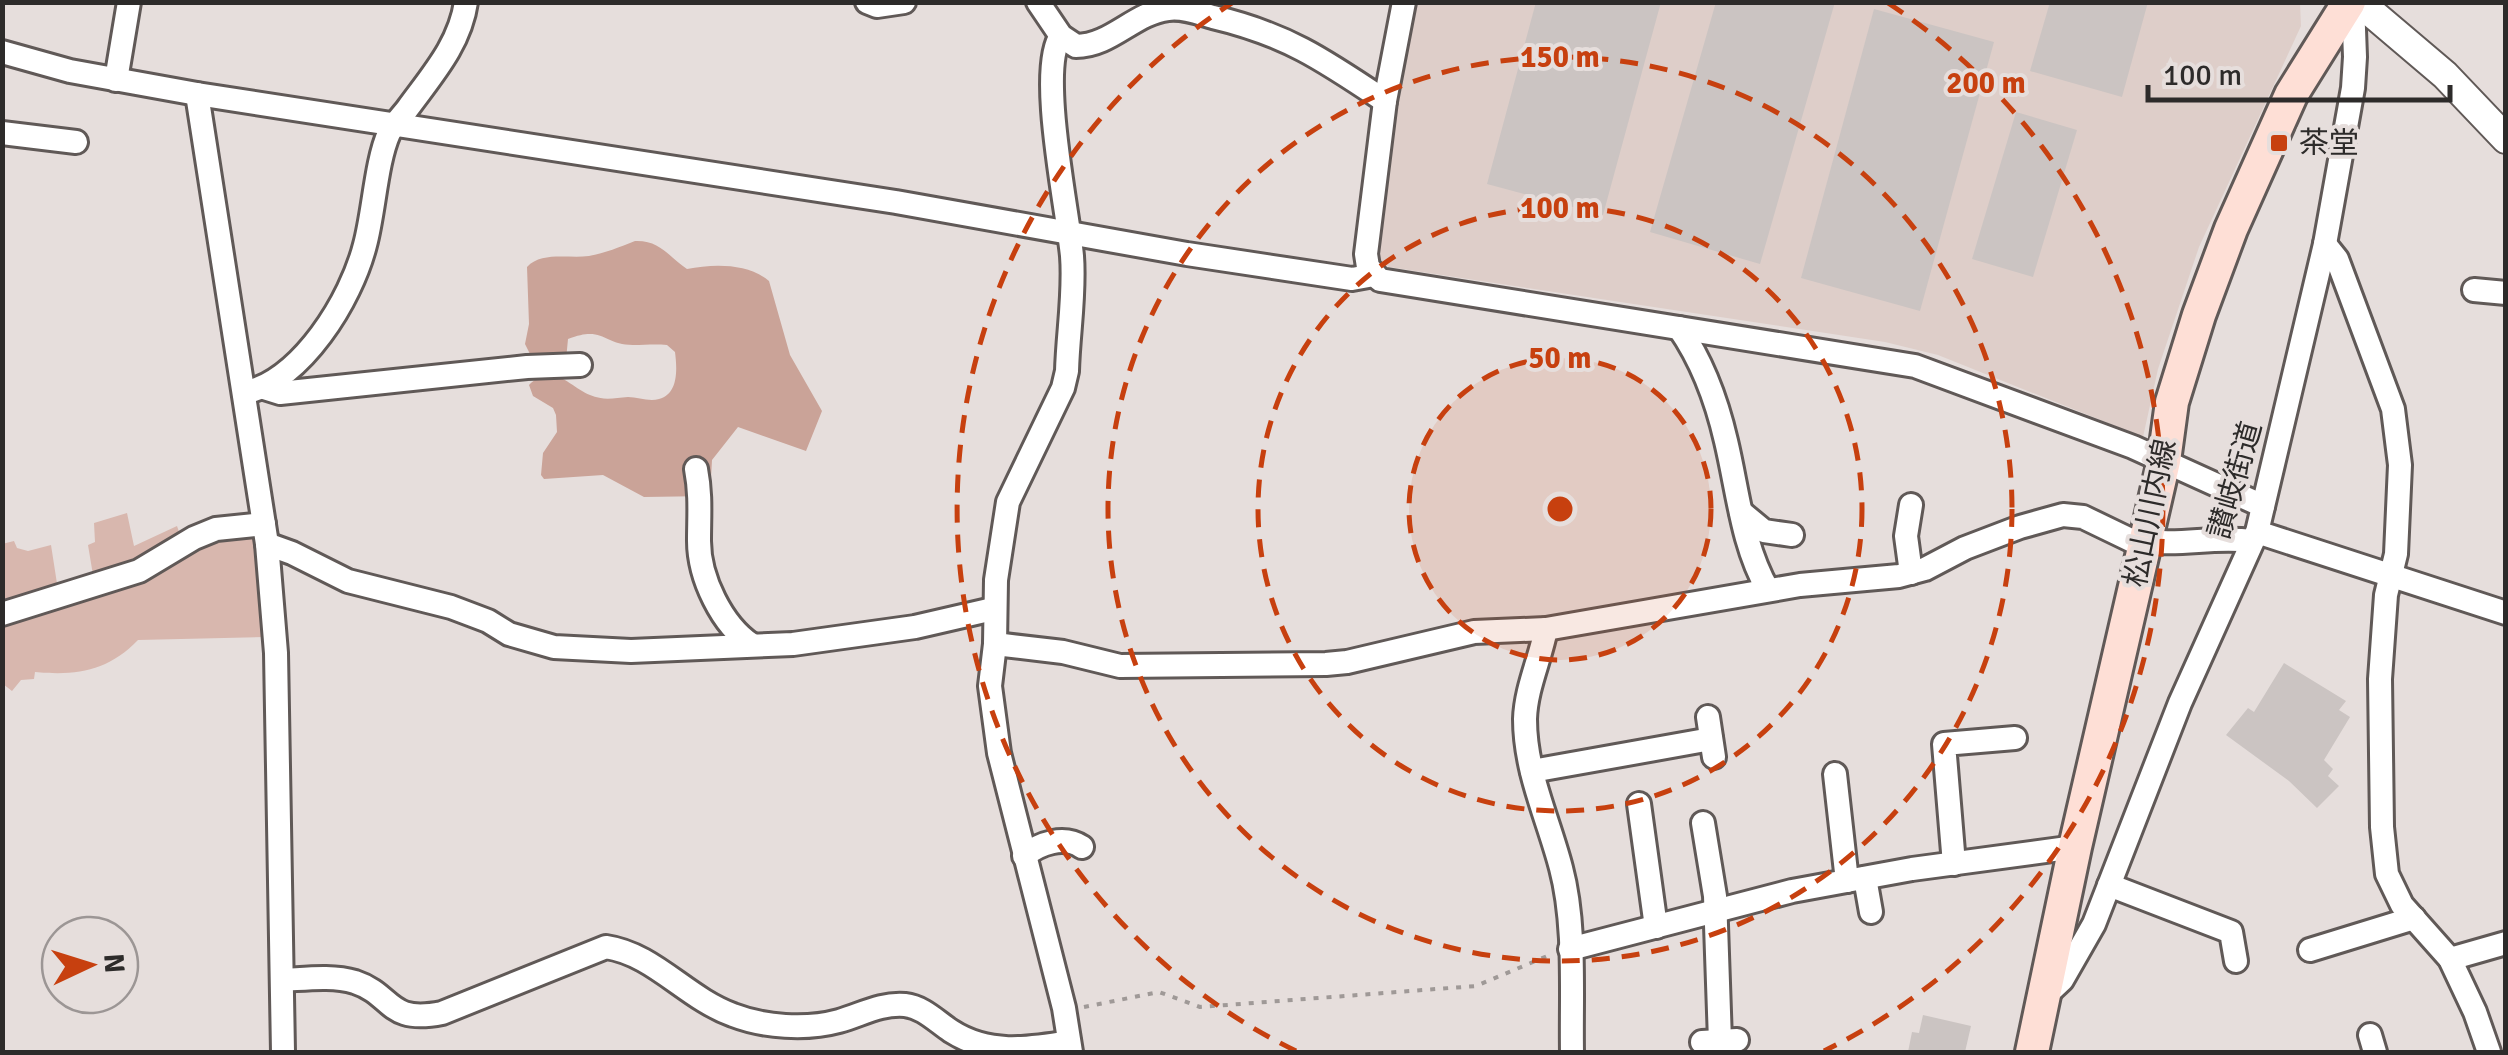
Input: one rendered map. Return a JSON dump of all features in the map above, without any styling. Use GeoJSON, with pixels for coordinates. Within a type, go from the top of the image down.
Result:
{"type":"FeatureCollection","features":[{"type":"Feature","properties":{"kind":"main road","name":"松山川内線"},"geometry":{"type":"LineString","coordinates":[[2032,1052],[2164,461],[2172,402],[2198,315],[2292,95],[2354,2]]}},
{"type":"Feature","properties":{"kind":"street"},"geometry":{"type":"LineString","coordinates":[[116,80],[129,2]]}},
{"type":"Feature","properties":{"kind":"street"},"geometry":{"type":"LineString","coordinates":[[254,390],[323,333],[345,294],[365,246],[388,134],[456,40],[466,2]]}},
{"type":"Feature","properties":{"kind":"street"},"geometry":{"type":"LineString","coordinates":[[867,2],[877,6],[904,2]]}},
{"type":"Feature","properties":{"kind":"street"},"geometry":{"type":"LineString","coordinates":[[1038,2],[1061,36],[1076,46],[1087,46],[1157,11],[1182,9],[1286,39],[1385,101]]}},
{"type":"Feature","properties":{"kind":"street"},"geometry":{"type":"LineString","coordinates":[[1404,2],[1385,101],[1366,254],[1368,267],[1386,283],[1915,366],[2094,435],[2133,446],[2263,506]]}},
{"type":"Feature","properties":{"kind":"street"},"geometry":{"type":"LineString","coordinates":[[2354,2],[2445,74],[2506,140]]}},
{"type":"Feature","properties":{"kind":"street","name":"讃岐街道"},"geometry":{"type":"LineString","coordinates":[[2045,996],[2062,980],[2077,955],[2109,886],[2180,703],[2255,537],[2325,244],[2353,88],[2354,2]]}},
{"type":"Feature","properties":{"kind":"street"},"geometry":{"type":"LineString","coordinates":[[282,980],[344,979],[361,984],[396,1011],[412,1017],[426,1016],[442,1014],[606,947],[634,953],[705,1002],[733,1016],[761,1022],[818,1025],[886,1005],[908,1005],[925,1012],[953,1033],[990,1049],[1070,1047],[1064,1008],[994,733],[990,686],[995,644],[993,609],[1008,502],[1063,388],[1067,371],[1072,275],[1058,159],[1052,59],[1061,36]]}},
{"type":"Feature","properties":{"kind":"street"},"geometry":{"type":"LineString","coordinates":[[2,52],[51,66],[197,94],[1352,279],[1374,275]]}},
{"type":"Feature","properties":{"kind":"street"},"geometry":{"type":"LineString","coordinates":[[197,94],[254,390],[276,653],[283,1052]]}},
{"type":"Feature","properties":{"kind":"street"},"geometry":{"type":"LineString","coordinates":[[2,133],[76,142]]}},
{"type":"Feature","properties":{"kind":"street"},"geometry":{"type":"LineString","coordinates":[[2325,244],[2338,259],[2393,409],[2400,465],[2396,554],[2390,576],[2380,679],[2384,854],[2388,874],[2402,905],[2450,960],[2475,1012],[2488,1052]]}},
{"type":"Feature","properties":{"kind":"street"},"geometry":{"type":"LineString","coordinates":[[2474,290],[2506,293]]}},
{"type":"Feature","properties":{"kind":"street"},"geometry":{"type":"LineString","coordinates":[[1679,328],[1691,345],[1719,414],[1741,512],[1768,588]]}},
{"type":"Feature","properties":{"kind":"street"},"geometry":{"type":"LineString","coordinates":[[254,390],[280,393],[580,365]]}},
{"type":"Feature","properties":{"kind":"street"},"geometry":{"type":"LineString","coordinates":[[696,470],[701,498],[701,564],[726,623],[752,645]]}},
{"type":"Feature","properties":{"kind":"street"},"geometry":{"type":"LineString","coordinates":[[1911,504],[1906,536],[1911,573]]}},
{"type":"Feature","properties":{"kind":"street"},"geometry":{"type":"LineString","coordinates":[[1741,512],[1764,530],[1792,535]]}},
{"type":"Feature","properties":{"kind":"street"},"geometry":{"type":"LineString","coordinates":[[995,644],[1064,652],[1120,666],[1326,664],[1474,632],[1546,630],[1768,588],[1911,573],[1965,548],[2062,515],[2083,518],[2144,543],[2255,537],[2506,613]]}},
{"type":"Feature","properties":{"kind":"street"},"geometry":{"type":"LineString","coordinates":[[2,614],[139,571],[194,538],[216,530],[266,534],[348,581],[451,607],[534,644],[631,651],[752,645],[854,637],[993,609]]}},
{"type":"Feature","properties":{"kind":"street"},"geometry":{"type":"LineString","coordinates":[[1546,630],[1525,719],[1536,795],[1561,868],[1570,949],[1572,1052]]}},
{"type":"Feature","properties":{"kind":"street"},"geometry":{"type":"LineString","coordinates":[[1532,771],[1711,737]]}},
{"type":"Feature","properties":{"kind":"street"},"geometry":{"type":"LineString","coordinates":[[1954,864],[1944,744],[2015,738]]}},
{"type":"Feature","properties":{"kind":"street"},"geometry":{"type":"LineString","coordinates":[[1835,774],[1856,879],[1871,912]]}},
{"type":"Feature","properties":{"kind":"street"},"geometry":{"type":"LineString","coordinates":[[1639,804],[1656,927]]}},
{"type":"Feature","properties":{"kind":"street"},"geometry":{"type":"LineString","coordinates":[[1703,824],[1716,911],[1719,1041]]}},
{"type":"Feature","properties":{"kind":"street"},"geometry":{"type":"LineString","coordinates":[[1024,856],[1034,848],[1062,840],[1073,840],[1082,847]]}},
{"type":"Feature","properties":{"kind":"street"},"geometry":{"type":"LineString","coordinates":[[1570,949],[1792,891],[2075,847]]}},
{"type":"Feature","properties":{"kind":"street"},"geometry":{"type":"LineString","coordinates":[[2109,886],[2231,932],[2236,961]]}},
{"type":"Feature","properties":{"kind":"street"},"geometry":{"type":"LineString","coordinates":[[2310,950],[2335,932],[2414,918]]}},
{"type":"Feature","properties":{"kind":"street"},"geometry":{"type":"LineString","coordinates":[[2450,960],[2506,943]]}},
{"type":"Feature","properties":{"kind":"path"},"geometry":{"type":"LineString","coordinates":[[1064,1008],[1105,1005],[1159,992],[1200,1007],[1476,986],[1532,960],[1570,949]]}},
{"type":"Feature","properties":{"kind":"shaded area"},"geometry":{"type":"Polygon","coordinates":[[[1416,3],[2300,3],[2301,26],[2199,247],[2158,369],[2143,437],[1938,355],[1885,342],[1389,267],[1378,260],[1371,247],[1392,98],[1416,3]]]}},
{"type":"Feature","properties":{"kind":"shaded area"},"geometry":{"type":"Polygon","coordinates":[[[635,241],[657,246],[687,269],[730,266],[769,281],[790,355],[822,411],[806,451],[738,427],[712,460],[710,496],[644,497],[603,475],[544,479],[543,453],[557,432],[556,415],[553,408],[533,396],[531,383],[544,376],[555,376],[595,397],[655,400],[666,396],[673,386],[676,358],[667,345],[623,344],[589,334],[568,339],[566,360],[533,360],[525,344],[529,324],[527,267],[540,259],[589,256],[635,241]]]}},
{"type":"Feature","properties":{"kind":"shaded area"},"geometry":{"type":"Polygon","coordinates":[[[127,513],[134,546],[177,526],[185,549],[256,529],[264,637],[138,640],[103,665],[78,672],[35,672],[34,679],[21,680],[12,691],[3,684],[2,544],[14,541],[17,548],[28,551],[51,545],[58,590],[94,581],[88,545],[95,542],[94,523],[127,513]]]}},
{"type":"Feature","properties":{"kind":"building"},"geometry":{"type":"Polygon","coordinates":[[[1536,2],[1661,2],[1603,215],[1487,184],[1536,2]]]}},
{"type":"Feature","properties":{"kind":"building"},"geometry":{"type":"Polygon","coordinates":[[[1716,2],[1835,2],[1760,264],[1650,232],[1716,2]]]}},
{"type":"Feature","properties":{"kind":"building"},"geometry":{"type":"Polygon","coordinates":[[[2050,2],[2148,2],[2122,97],[2030,71],[2050,2]]]}},
{"type":"Feature","properties":{"kind":"building"},"geometry":{"type":"Polygon","coordinates":[[[1874,9],[1994,42],[1920,311],[1801,278],[1874,9]]]}},
{"type":"Feature","properties":{"kind":"building"},"geometry":{"type":"Polygon","coordinates":[[[2016,112],[2077,130],[2033,277],[1972,259],[2016,112]]]}},
{"type":"Feature","properties":{"kind":"building"},"geometry":{"type":"Polygon","coordinates":[[[2284,663],[2346,701],[2339,710],[2350,717],[2324,760],[2333,769],[2328,776],[2339,786],[2317,808],[2289,781],[2226,735],[2248,708],[2254,712],[2284,663]]]}},
{"type":"Feature","properties":{"kind":"building"},"geometry":{"type":"Polygon","coordinates":[[[1923,1015],[1971,1026],[1965,1052],[1908,1052],[1912,1032],[1919,1033],[1923,1015]]]}},
{"type":"Feature","properties":{"kind":"place","name":"茶堂"},"geometry":{"type":"Point","coordinates":[2279,143]}}]}
